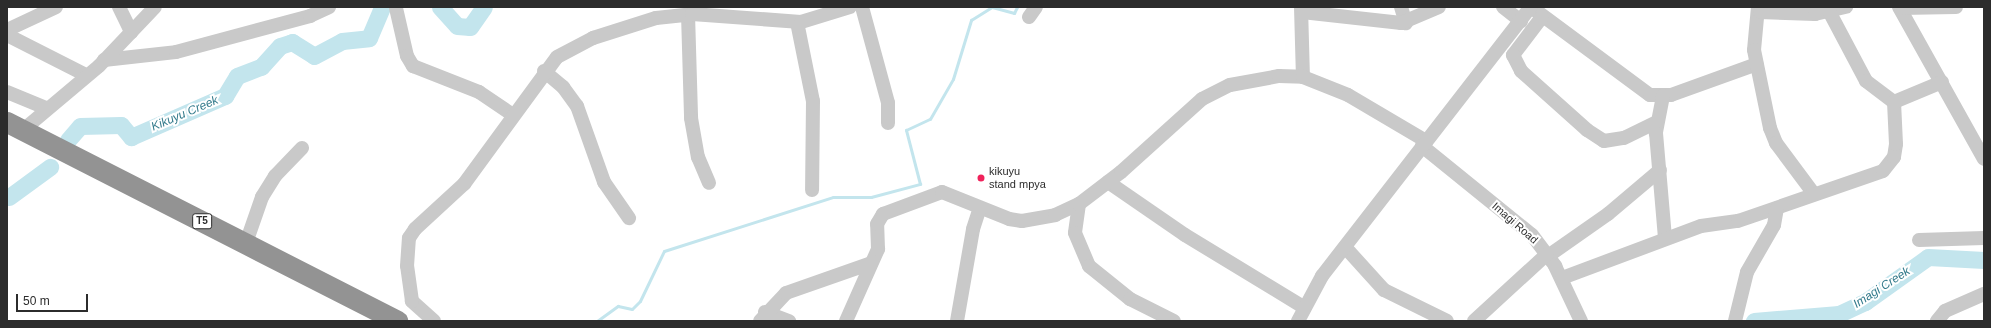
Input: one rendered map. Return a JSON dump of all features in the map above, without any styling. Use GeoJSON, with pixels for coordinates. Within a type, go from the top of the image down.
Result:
{"type":"FeatureCollection","features":[{"type":"Feature","properties":{"kind":"highway","name":"T5"},"geometry":{"type":"LineString","coordinates":[[15,126],[397,321]]}},
{"type":"Feature","properties":{"kind":"street"},"geometry":{"type":"LineString","coordinates":[[7,30],[56,7]]}},
{"type":"Feature","properties":{"kind":"street"},"geometry":{"type":"LineString","coordinates":[[119,7],[131,32]]}},
{"type":"Feature","properties":{"kind":"street"},"geometry":{"type":"LineString","coordinates":[[15,126],[46,108],[104,60],[155,7]]}},
{"type":"Feature","properties":{"kind":"street"},"geometry":{"type":"LineString","coordinates":[[104,60],[176,52],[310,16],[329,7]]}},
{"type":"Feature","properties":{"kind":"street"},"geometry":{"type":"LineString","coordinates":[[434,321],[412,301],[407,266],[409,238],[415,228],[455,195],[544,71],[568,50],[593,38],[656,18],[688,14],[797,22],[850,7]]}},
{"type":"Feature","properties":{"kind":"street"},"geometry":{"type":"LineString","coordinates":[[862,7],[888,103],[888,123]]}},
{"type":"Feature","properties":{"kind":"street"},"geometry":{"type":"LineString","coordinates":[[1401,7],[1406,23]]}},
{"type":"Feature","properties":{"kind":"street"},"geometry":{"type":"LineString","coordinates":[[846,321],[869,264],[878,249],[877,224],[883,214],[942,192],[980,208],[1022,221],[1054,215],[1079,204],[1108,182],[1215,90],[1255,79],[1303,77],[1301,10],[1406,23],[1439,7]]}},
{"type":"Feature","properties":{"kind":"street"},"geometry":{"type":"LineString","coordinates":[[1503,7],[1521,21]]}},
{"type":"Feature","properties":{"kind":"street"},"geometry":{"type":"LineString","coordinates":[[1298,321],[1322,276],[1531,7],[1633,86],[1650,95],[1663,96],[1757,64]]}},
{"type":"Feature","properties":{"kind":"street"},"geometry":{"type":"LineString","coordinates":[[1814,194],[1776,143],[1757,64],[1754,37],[1759,9],[1830,13],[1846,7]]}},
{"type":"Feature","properties":{"kind":"street"},"geometry":{"type":"LineString","coordinates":[[1956,7],[1899,8],[1984,159]]}},
{"type":"Feature","properties":{"kind":"street"},"geometry":{"type":"LineString","coordinates":[[396,8],[407,56],[413,66],[479,92],[513,115]]}},
{"type":"Feature","properties":{"kind":"street"},"geometry":{"type":"LineString","coordinates":[[1830,13],[1866,81],[1894,102]]}},
{"type":"Feature","properties":{"kind":"street"},"geometry":{"type":"LineString","coordinates":[[688,14],[691,118],[698,157],[709,183]]}},
{"type":"Feature","properties":{"kind":"street"},"geometry":{"type":"LineString","coordinates":[[1542,16],[1513,55],[1521,71],[1587,130],[1604,141],[1624,138],[1657,122]]}},
{"type":"Feature","properties":{"kind":"street"},"geometry":{"type":"LineString","coordinates":[[797,22],[813,101],[812,190]]}},
{"type":"Feature","properties":{"kind":"street"},"geometry":{"type":"LineString","coordinates":[[7,35],[86,75]]}},
{"type":"Feature","properties":{"kind":"street"},"geometry":{"type":"LineString","coordinates":[[544,71],[564,87],[577,106],[604,182],[629,218]]}},
{"type":"Feature","properties":{"kind":"street","name":"Imagi Road"},"geometry":{"type":"LineString","coordinates":[[1303,77],[1348,95],[1424,144],[1532,235],[1548,255],[1562,278],[1581,321]]}},
{"type":"Feature","properties":{"kind":"street"},"geometry":{"type":"LineString","coordinates":[[1894,102],[1942,82]]}},
{"type":"Feature","properties":{"kind":"street"},"geometry":{"type":"LineString","coordinates":[[7,92],[46,108]]}},
{"type":"Feature","properties":{"kind":"street"},"geometry":{"type":"LineString","coordinates":[[1663,96],[1657,122],[1666,239]]}},
{"type":"Feature","properties":{"kind":"street"},"geometry":{"type":"LineString","coordinates":[[1562,278],[1701,226],[1731,223],[1777,208],[1888,166],[1896,144],[1894,102]]}},
{"type":"Feature","properties":{"kind":"street"},"geometry":{"type":"LineString","coordinates":[[246,243],[262,197],[275,176],[302,148]]}},
{"type":"Feature","properties":{"kind":"street"},"geometry":{"type":"LineString","coordinates":[[1474,321],[1548,255],[1660,170]]}},
{"type":"Feature","properties":{"kind":"street"},"geometry":{"type":"LineString","coordinates":[[1108,182],[1185,235],[1305,308]]}},
{"type":"Feature","properties":{"kind":"street"},"geometry":{"type":"LineString","coordinates":[[1079,204],[1076,233],[1090,266],[1130,299],[1174,321]]}},
{"type":"Feature","properties":{"kind":"street"},"geometry":{"type":"LineString","coordinates":[[956,321],[973,229],[980,208]]}},
{"type":"Feature","properties":{"kind":"street"},"geometry":{"type":"LineString","coordinates":[[1735,321],[1747,272],[1774,225],[1777,208]]}},
{"type":"Feature","properties":{"kind":"street"},"geometry":{"type":"LineString","coordinates":[[1919,240],[1984,238]]}},
{"type":"Feature","properties":{"kind":"street"},"geometry":{"type":"LineString","coordinates":[[1345,247],[1384,290],[1448,321]]}},
{"type":"Feature","properties":{"kind":"street"},"geometry":{"type":"LineString","coordinates":[[762,317],[786,293],[800,286],[869,264]]}},
{"type":"Feature","properties":{"kind":"street"},"geometry":{"type":"LineString","coordinates":[[1937,321],[1945,311],[1984,294]]}},
{"type":"Feature","properties":{"kind":"street"},"geometry":{"type":"LineString","coordinates":[[762,317],[789,321]]}},
{"type":"Feature","properties":{"kind":"waterway","name":"Kikuyu Creek"},"geometry":{"type":"LineString","coordinates":[[68,140],[80,126],[121,125],[131,137],[225,96],[237,76],[261,67],[280,46],[292,42],[314,56],[342,41],[369,38],[382,7]]}},
{"type":"Feature","properties":{"kind":"waterway","name":"Kikuyu Creek"},"geometry":{"type":"LineString","coordinates":[[440,7],[457,26],[470,27],[484,7]]}},
{"type":"Feature","properties":{"kind":"waterway"},"geometry":{"type":"LineString","coordinates":[[597,321],[618,306],[632,309],[640,301],[664,251],[833,197],[871,197],[920,184],[906,130],[930,119],[953,79],[971,20],[992,7],[1014,13],[1017,7]]}},
{"type":"Feature","properties":{"kind":"waterway","name":"Kikuyu Creek"},"geometry":{"type":"LineString","coordinates":[[9,197],[50,167]]}},
{"type":"Feature","properties":{"kind":"waterway","name":"Imagi Creek"},"geometry":{"type":"LineString","coordinates":[[1754,321],[1839,314],[1865,302],[1928,257],[1984,260]]}},
{"type":"Feature","properties":{"kind":"place","name":"kikuyu stand mpya"},"geometry":{"type":"Point","coordinates":[981,178]}}]}
